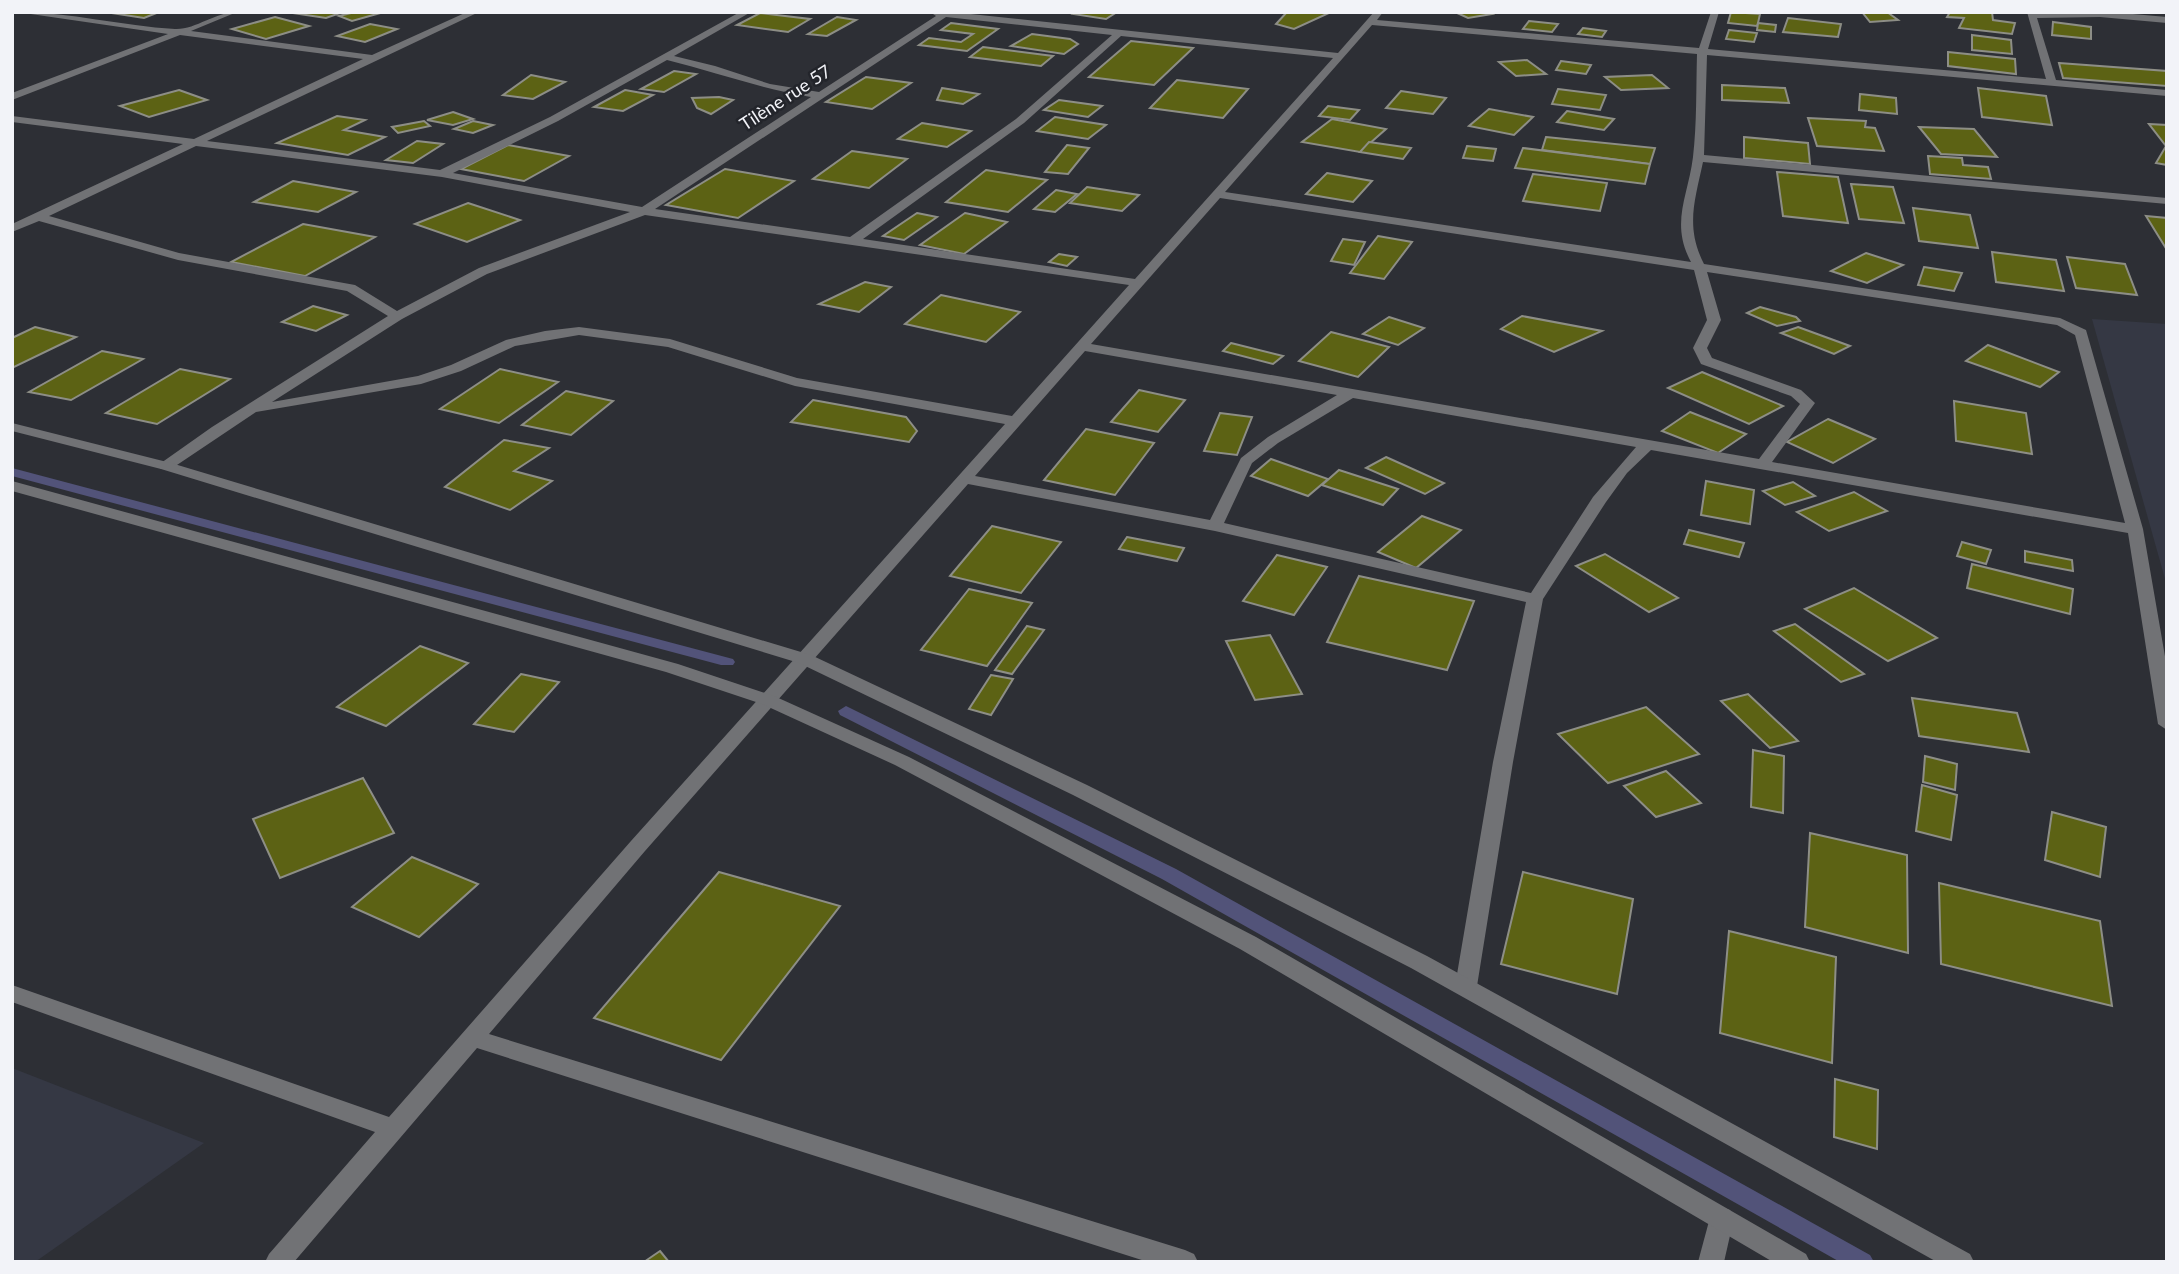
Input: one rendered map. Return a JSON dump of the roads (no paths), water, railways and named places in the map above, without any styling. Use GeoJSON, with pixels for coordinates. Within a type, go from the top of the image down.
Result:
{"type":"FeatureCollection","features":[{"type":"Feature","properties":{"kind":"street"},"geometry":{"type":"LineString","coordinates":[[20,12],[374,58]]}},
{"type":"Feature","properties":{"kind":"street"},"geometry":{"type":"LineString","coordinates":[[12,97],[233,12]]}},
{"type":"Feature","properties":{"kind":"street"},"geometry":{"type":"LineString","coordinates":[[12,229],[475,12]]}},
{"type":"Feature","properties":{"kind":"street"},"geometry":{"type":"LineString","coordinates":[[442,174],[554,118],[747,12]]}},
{"type":"Feature","properties":{"kind":"street"},"geometry":{"type":"LineString","coordinates":[[931,12],[1341,56]]}},
{"type":"Feature","properties":{"kind":"street"},"geometry":{"type":"LineString","coordinates":[[1715,12],[1702,53],[1698,158],[1685,220],[1690,249],[1700,268],[1714,320],[1700,348],[1706,361],[1796,393],[1808,402],[1762,465]]}},
{"type":"Feature","properties":{"kind":"street"},"geometry":{"type":"LineString","coordinates":[[2052,82],[2031,13],[2100,14],[2167,20]]}},
{"type":"Feature","properties":{"kind":"street","name":"Tilène rue 57"},"geometry":{"type":"LineString","coordinates":[[166,466],[397,316],[494,266],[644,211],[945,14]]}},
{"type":"Feature","properties":{"kind":"street"},"geometry":{"type":"LineString","coordinates":[[278,1262],[768,700],[1375,17],[1702,53],[2167,93]]}},
{"type":"Feature","properties":{"kind":"street"},"geometry":{"type":"LineString","coordinates":[[852,242],[1020,121],[1120,32]]}},
{"type":"Feature","properties":{"kind":"street"},"geometry":{"type":"LineString","coordinates":[[664,57],[712,68],[768,87],[818,95]]}},
{"type":"Feature","properties":{"kind":"street"},"geometry":{"type":"LineString","coordinates":[[12,119],[442,174],[644,211],[1138,283]]}},
{"type":"Feature","properties":{"kind":"street"},"geometry":{"type":"LineString","coordinates":[[1698,158],[2167,201]]}},
{"type":"Feature","properties":{"kind":"street"},"geometry":{"type":"LineString","coordinates":[[1217,194],[2060,322],[2076,328],[2081,332],[2134,529],[2162,676],[2167,724]]}},
{"type":"Feature","properties":{"kind":"street"},"geometry":{"type":"LineString","coordinates":[[39,217],[178,256],[351,288],[397,316]]}},
{"type":"Feature","properties":{"kind":"street"},"geometry":{"type":"LineString","coordinates":[[250,410],[421,380],[440,375],[510,343],[579,331],[670,343],[796,382],[1014,421]]}},
{"type":"Feature","properties":{"kind":"street"},"geometry":{"type":"LineString","coordinates":[[1084,347],[2134,529]]}},
{"type":"Feature","properties":{"kind":"street"},"geometry":{"type":"LineString","coordinates":[[1215,526],[1247,461],[1273,440],[1349,394]]}},
{"type":"Feature","properties":{"kind":"street"},"geometry":{"type":"LineString","coordinates":[[12,427],[166,466],[805,659],[1080,790],[1466,986],[1961,1262]]}},
{"type":"Feature","properties":{"kind":"street"},"geometry":{"type":"LineString","coordinates":[[1466,986],[1503,762],[1535,599],[1599,500],[1622,470],[1647,445]]}},
{"type":"Feature","properties":{"kind":"street"},"geometry":{"type":"LineString","coordinates":[[967,479],[1215,526],[1535,599]]}},
{"type":"Feature","properties":{"kind":"street"},"geometry":{"type":"LineString","coordinates":[[12,486],[672,668],[768,700],[901,761],[1248,943],[1797,1262]]}},
{"type":"Feature","properties":{"kind":"street"},"geometry":{"type":"LineString","coordinates":[[12,993],[394,1129]]}},
{"type":"Feature","properties":{"kind":"street"},"geometry":{"type":"LineString","coordinates":[[474,1038],[1185,1262]]}},
{"type":"Feature","properties":{"kind":"street"},"geometry":{"type":"LineString","coordinates":[[1711,1262],[1721,1218]]}},
{"type":"Feature","properties":{"kind":"waterway"},"geometry":{"type":"LineString","coordinates":[[12,472],[727,662]]}},
{"type":"Feature","properties":{"kind":"waterway"},"geometry":{"type":"LineString","coordinates":[[846,711],[1169,874],[1862,1262]]}}]}
